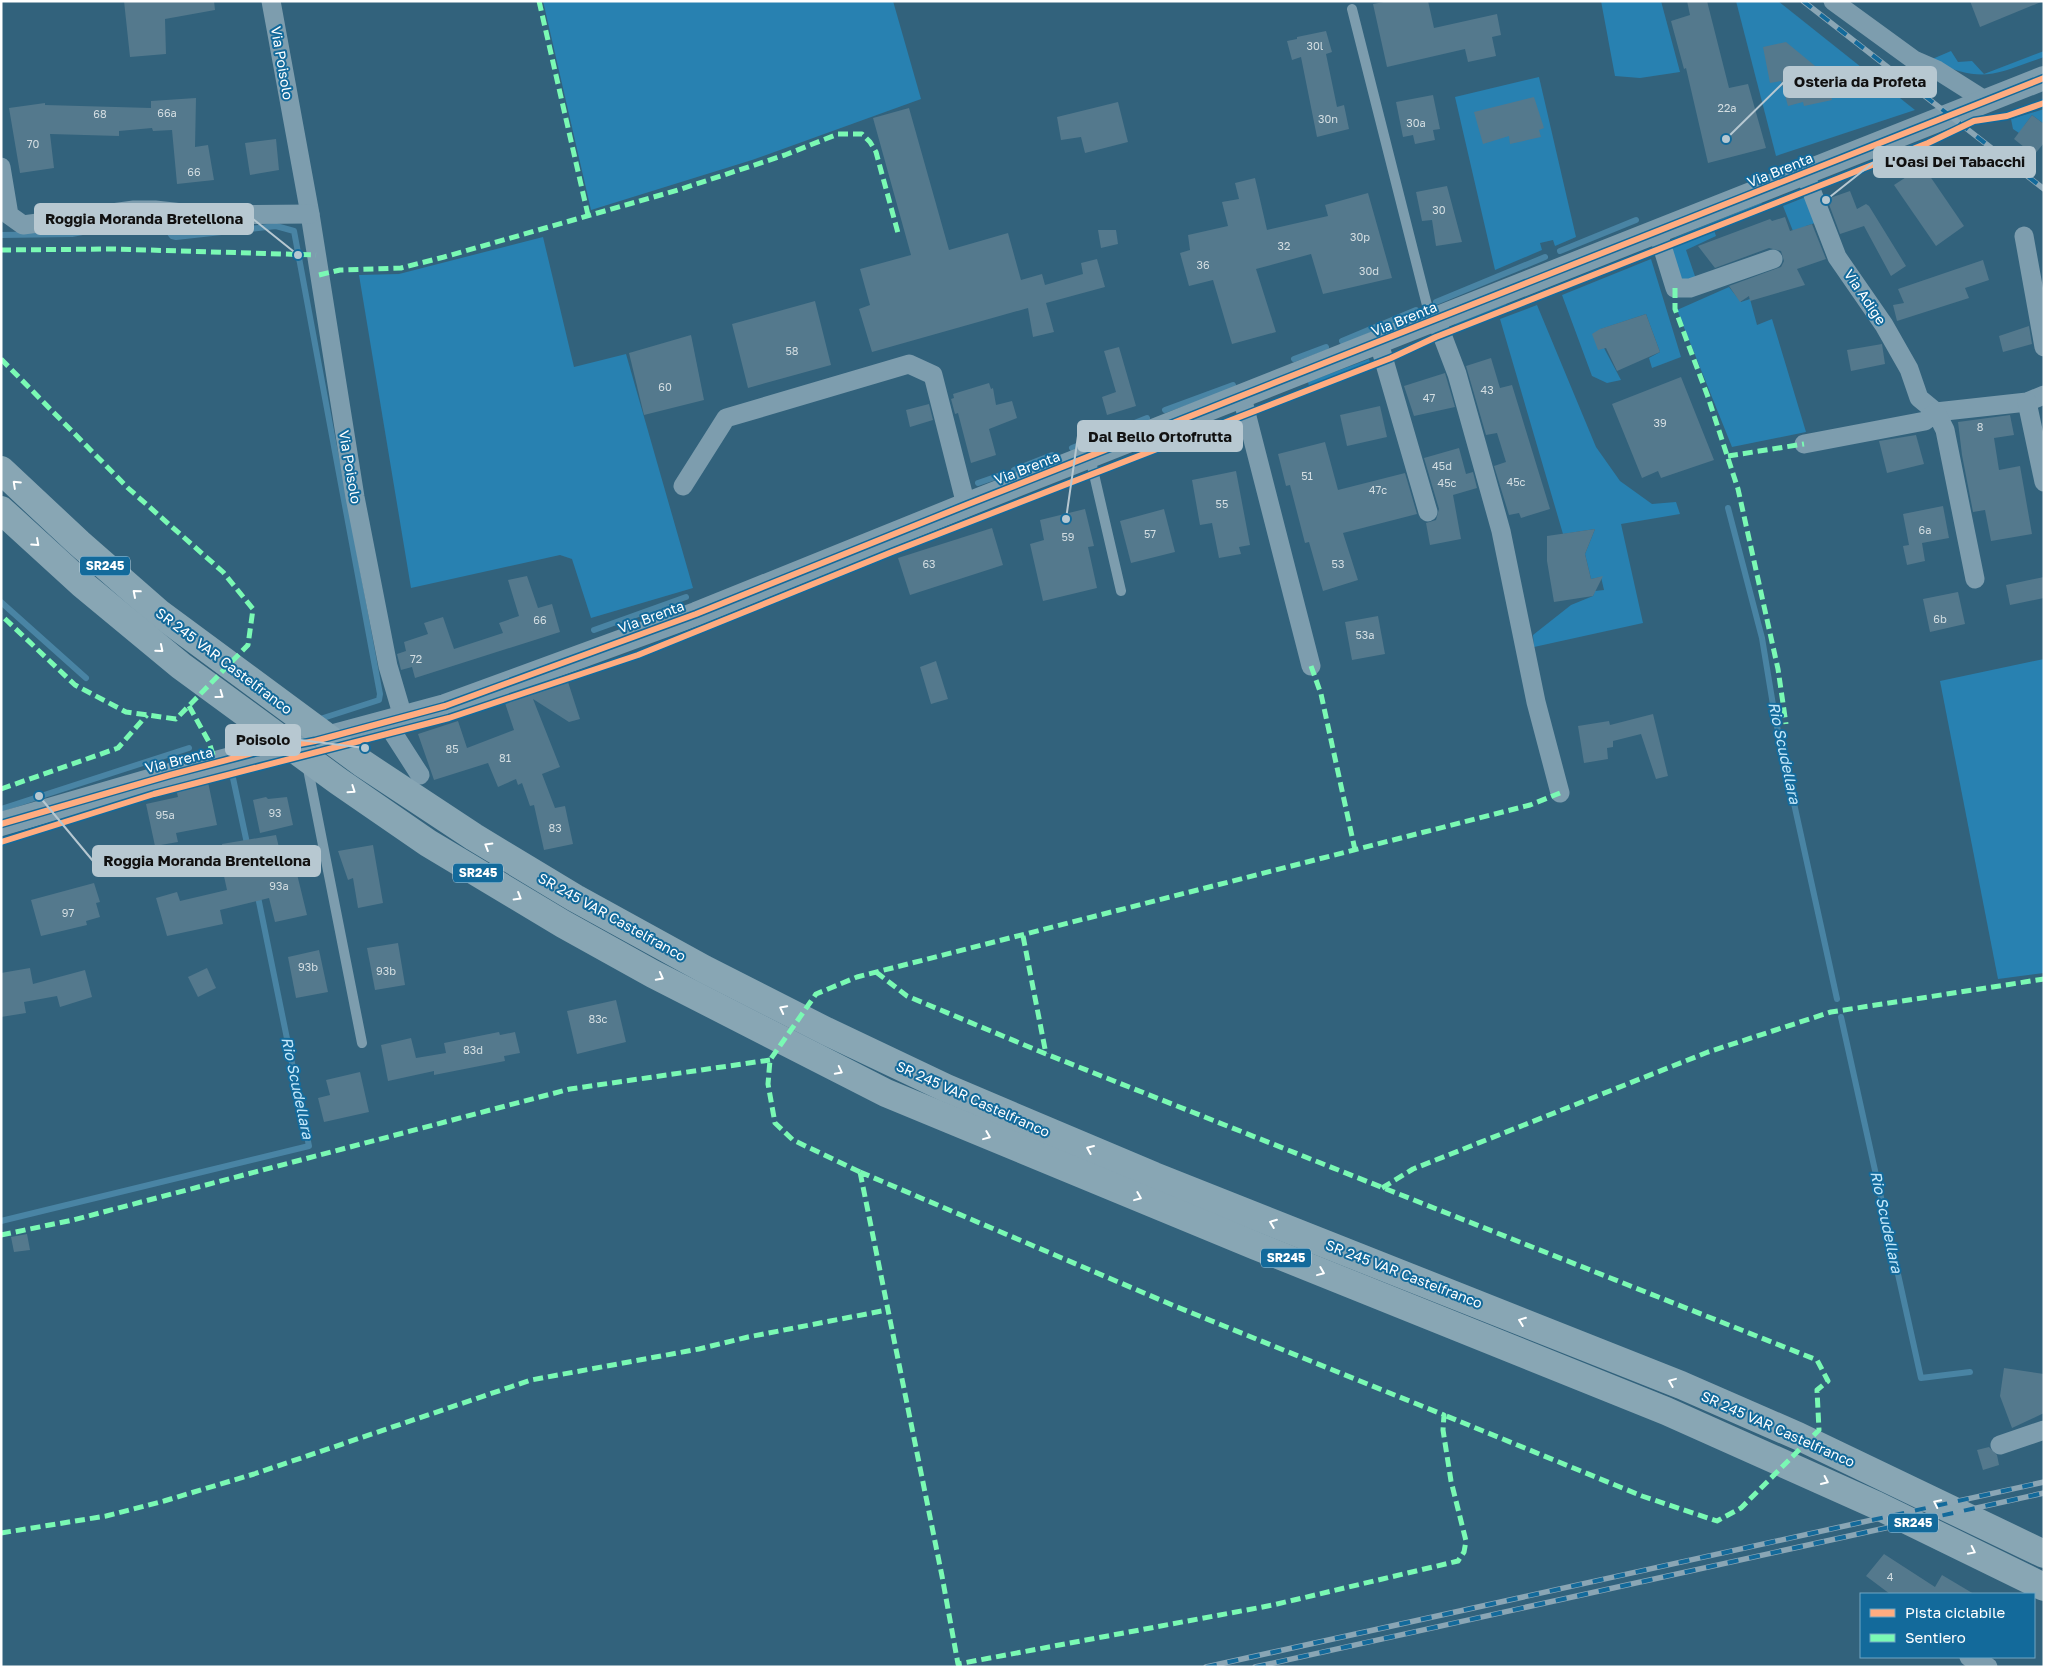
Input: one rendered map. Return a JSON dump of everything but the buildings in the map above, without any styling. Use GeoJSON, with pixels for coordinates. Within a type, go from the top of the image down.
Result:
{"type":"FeatureCollection","features":[{"type":"Feature","properties":{"kind":"highway","name":"SR 245 VAR Castelfranco"},"geometry":{"type":"LineString","coordinates":[[1,470],[79,543],[159,613],[362,763],[474,837],[575,898],[669,950],[826,1031],[946,1088],[1154,1176],[1558,1335],[1798,1436],[2044,1554]]}},
{"type":"Feature","properties":{"kind":"highway","name":"SR 245 VAR Castelfranco"},"geometry":{"type":"LineString","coordinates":[[1,510],[88,589],[181,666],[338,781],[428,843],[571,928],[850,1077],[924,1110],[1256,1246],[1544,1360],[1781,1460],[2044,1587]]}},
{"type":"Feature","properties":{"kind":"street","name":"Via Poisolo"},"geometry":{"type":"LineString","coordinates":[[271,1],[310,214],[355,497],[388,666],[395,719],[420,775]]}},
{"type":"Feature","properties":{"kind":"street"},"geometry":{"type":"LineString","coordinates":[[1833,1],[1914,60],[1936,70],[1986,101]]}},
{"type":"Feature","properties":{"kind":"street","name":"Via Brenta"},"geometry":{"type":"LineString","coordinates":[[1,824],[170,775],[302,744],[445,706],[696,614],[966,505],[1246,396],[2044,78]]}},
{"type":"Feature","properties":{"kind":"street"},"geometry":{"type":"LineString","coordinates":[[1,167],[9,214],[23,224],[134,210],[201,214],[310,214]]}},
{"type":"Feature","properties":{"kind":"street","name":"Via Adige"},"geometry":{"type":"LineString","coordinates":[[1805,174],[1837,257],[1884,325],[1909,369],[1919,398],[1936,412],[1945,430],[1975,579]]}},
{"type":"Feature","properties":{"kind":"street"},"geometry":{"type":"LineString","coordinates":[[1658,232],[1675,288],[1690,288],[1773,259]]}},
{"type":"Feature","properties":{"kind":"street"},"geometry":{"type":"LineString","coordinates":[[2024,236],[2044,347]]}},
{"type":"Feature","properties":{"kind":"street"},"geometry":{"type":"LineString","coordinates":[[1434,320],[1457,374],[1500,531],[1536,702],[1560,793]]}},
{"type":"Feature","properties":{"kind":"street"},"geometry":{"type":"LineString","coordinates":[[1379,343],[1428,512]]}},
{"type":"Feature","properties":{"kind":"street"},"geometry":{"type":"LineString","coordinates":[[683,486],[726,418],[908,364],[933,375],[966,505]]}},
{"type":"Feature","properties":{"kind":"street"},"geometry":{"type":"LineString","coordinates":[[1246,396],[1311,666]]}},
{"type":"Feature","properties":{"kind":"street"},"geometry":{"type":"LineString","coordinates":[[1804,444],[1925,422],[1936,412],[2039,398],[2044,482]]}},
{"type":"Feature","properties":{"kind":"street"},"geometry":{"type":"LineString","coordinates":[[2000,1445],[2044,1430]]}},
{"type":"Feature","properties":{"kind":"street"},"geometry":{"type":"LineString","coordinates":[[1971,1658],[1988,1667]]}},
{"type":"Feature","properties":{"kind":"lane"},"geometry":{"type":"LineString","coordinates":[[1352,9],[1434,320]]}},
{"type":"Feature","properties":{"kind":"lane"},"geometry":{"type":"LineString","coordinates":[[1090,457],[1121,591]]}},
{"type":"Feature","properties":{"kind":"lane"},"geometry":{"type":"LineString","coordinates":[[302,744],[362,1043]]}},
{"type":"Feature","properties":{"kind":"shaded area"},"geometry":{"type":"Polygon","coordinates":[[[543,1],[893,1],[921,99],[752,160],[591,210],[543,1]]]}},
{"type":"Feature","properties":{"kind":"shaded area"},"geometry":{"type":"Polygon","coordinates":[[[1601,1],[1661,1],[1680,72],[1640,78],[1615,76],[1601,1]]]}},
{"type":"Feature","properties":{"kind":"shaded area"},"geometry":{"type":"Polygon","coordinates":[[[1736,1],[1778,1],[1915,110],[1776,156],[1736,1]]]}},
{"type":"Feature","properties":{"kind":"shaded area"},"geometry":{"type":"Polygon","coordinates":[[[1951,51],[1958,62],[1972,61],[1984,74],[1964,72],[1930,60],[1951,51]]]}},
{"type":"Feature","properties":{"kind":"shaded area"},"geometry":{"type":"Polygon","coordinates":[[[2044,51],[2044,57],[1999,72],[1984,74],[2044,51]]]}},
{"type":"Feature","properties":{"kind":"shaded area"},"geometry":{"type":"Polygon","coordinates":[[[1539,77],[1576,237],[1555,246],[1553,240],[1540,243],[1542,250],[1495,270],[1455,97],[1539,77]]]}},
{"type":"Feature","properties":{"kind":"shaded area"},"geometry":{"type":"Polygon","coordinates":[[[2044,109],[2044,124],[2032,115],[2024,126],[2022,135],[2013,129],[2011,119],[2044,109]]]}},
{"type":"Feature","properties":{"kind":"shaded area"},"geometry":{"type":"Polygon","coordinates":[[[1808,196],[1818,222],[1806,226],[1797,241],[1783,206],[1808,196]]]}},
{"type":"Feature","properties":{"kind":"shaded area"},"geometry":{"type":"Polygon","coordinates":[[[1761,203],[1676,239],[1674,238],[1761,203]]]}},
{"type":"Feature","properties":{"kind":"shaded area"},"geometry":{"type":"Polygon","coordinates":[[[1714,230],[1716,236],[1686,250],[1697,282],[1680,280],[1672,249],[1680,243],[1714,230]]]}},
{"type":"Feature","properties":{"kind":"shaded area"},"geometry":{"type":"Polygon","coordinates":[[[543,237],[574,367],[626,354],[693,588],[591,618],[572,559],[560,555],[411,588],[359,275],[399,274],[543,237]]]}},
{"type":"Feature","properties":{"kind":"shaded area"},"geometry":{"type":"Polygon","coordinates":[[[1651,259],[1681,357],[1652,368],[1649,358],[1660,352],[1646,314],[1601,329],[1604,348],[1621,380],[1607,383],[1592,376],[1562,295],[1651,259]]]}},
{"type":"Feature","properties":{"kind":"shaded area"},"geometry":{"type":"Polygon","coordinates":[[[1729,287],[1741,302],[1750,299],[1757,325],[1772,319],[1806,432],[1732,447],[1677,310],[1729,287]]]}},
{"type":"Feature","properties":{"kind":"shaded area"},"geometry":{"type":"Polygon","coordinates":[[[1506,304],[1507,307],[1456,327],[1455,324],[1506,304]]]}},
{"type":"Feature","properties":{"kind":"shaded area"},"geometry":{"type":"Polygon","coordinates":[[[1537,305],[1596,447],[1620,481],[1652,504],[1676,502],[1680,514],[1621,524],[1643,623],[1534,647],[1533,635],[1571,605],[1593,596],[1595,591],[1604,590],[1601,577],[1591,579],[1585,554],[1595,529],[1563,534],[1500,319],[1537,305]]]}},
{"type":"Feature","properties":{"kind":"shaded area"},"geometry":{"type":"Polygon","coordinates":[[[1369,359],[1370,362],[1309,386],[1308,382],[1369,359]]]}},
{"type":"Feature","properties":{"kind":"shaded area"},"geometry":{"type":"Polygon","coordinates":[[[2044,659],[2044,973],[1998,979],[1940,681],[2044,659]]]}},
{"type":"Feature","properties":{"kind":"waterway"},"geometry":{"type":"LineString","coordinates":[[1,235],[72,234],[149,219],[160,220],[172,236],[176,237],[276,226],[294,231],[380,694],[379,700],[317,720]]}},
{"type":"Feature","properties":{"kind":"waterway"},"geometry":{"type":"LineString","coordinates":[[1560,251],[1636,220]]}},
{"type":"Feature","properties":{"kind":"waterway"},"geometry":{"type":"LineString","coordinates":[[1436,302],[1545,257]]}},
{"type":"Feature","properties":{"kind":"waterway"},"geometry":{"type":"LineString","coordinates":[[1342,341],[1416,310]]}},
{"type":"Feature","properties":{"kind":"waterway"},"geometry":{"type":"LineString","coordinates":[[1294,359],[1326,347]]}},
{"type":"Feature","properties":{"kind":"waterway"},"geometry":{"type":"LineString","coordinates":[[1165,410],[1233,385]]}},
{"type":"Feature","properties":{"kind":"waterway"},"geometry":{"type":"LineString","coordinates":[[1072,448],[1147,418]]}},
{"type":"Feature","properties":{"kind":"waterway"},"geometry":{"type":"LineString","coordinates":[[1014,470],[1052,455]]}},
{"type":"Feature","properties":{"kind":"waterway"},"geometry":{"type":"LineString","coordinates":[[978,483],[1001,475]]}},
{"type":"Feature","properties":{"kind":"waterway","name":"Rio Scudellara"},"geometry":{"type":"LineString","coordinates":[[1728,508],[1762,638],[1775,717],[1837,999]]}},
{"type":"Feature","properties":{"kind":"waterway"},"geometry":{"type":"LineString","coordinates":[[594,630],[686,597]]}},
{"type":"Feature","properties":{"kind":"waterway"},"geometry":{"type":"LineString","coordinates":[[1,602],[86,678]]}},
{"type":"Feature","properties":{"kind":"waterway"},"geometry":{"type":"LineString","coordinates":[[233,738],[259,733]]}},
{"type":"Feature","properties":{"kind":"waterway"},"geometry":{"type":"LineString","coordinates":[[1,809],[189,748]]}},
{"type":"Feature","properties":{"kind":"waterway","name":"Rio Scudellara"},"geometry":{"type":"LineString","coordinates":[[233,778],[248,848]]}},
{"type":"Feature","properties":{"kind":"waterway","name":"Rio Scudellara"},"geometry":{"type":"LineString","coordinates":[[1,1221],[309,1146],[257,892]]}},
{"type":"Feature","properties":{"kind":"waterway","name":"Rio Scudellara"},"geometry":{"type":"LineString","coordinates":[[1841,1017],[1921,1378],[1970,1372]]}},
{"type":"Feature","properties":{"kind":"railway"},"geometry":{"type":"LineString","coordinates":[[1803,1],[2044,189]]}},
{"type":"Feature","properties":{"kind":"railway"},"geometry":{"type":"LineString","coordinates":[[1206,1667],[2044,1482]]}},
{"type":"Feature","properties":{"kind":"railway"},"geometry":{"type":"LineString","coordinates":[[1255,1667],[2044,1493]]}},
{"type":"Feature","properties":{"kind":"marked path"},"geometry":{"type":"LineString","coordinates":[[539,1],[588,215]]}},
{"type":"Feature","properties":{"kind":"marked path"},"geometry":{"type":"LineString","coordinates":[[319,275],[340,270],[401,268],[444,257],[678,190],[785,155],[838,134],[862,134],[870,142],[876,152],[898,233]]}},
{"type":"Feature","properties":{"kind":"marked path"},"geometry":{"type":"LineString","coordinates":[[1,250],[114,249],[316,255]]}},
{"type":"Feature","properties":{"kind":"marked path"},"geometry":{"type":"LineString","coordinates":[[1675,288],[1675,309],[1708,397],[1738,489],[1778,669],[1786,724]]}},
{"type":"Feature","properties":{"kind":"marked path"},"geometry":{"type":"LineString","coordinates":[[1,359],[128,488],[223,572],[253,609],[248,645],[176,719],[126,712],[75,685],[1,615]]}},
{"type":"Feature","properties":{"kind":"marked path"},"geometry":{"type":"LineString","coordinates":[[1728,456],[1804,444]]}},
{"type":"Feature","properties":{"kind":"marked path"},"geometry":{"type":"LineString","coordinates":[[1311,666],[1321,694],[1355,850]]}},
{"type":"Feature","properties":{"kind":"marked path"},"geometry":{"type":"LineString","coordinates":[[189,706],[209,742],[216,764]]}},
{"type":"Feature","properties":{"kind":"marked path"},"geometry":{"type":"LineString","coordinates":[[1,789],[118,748],[147,715]]}},
{"type":"Feature","properties":{"kind":"marked path"},"geometry":{"type":"LineString","coordinates":[[860,1172],[793,1140],[775,1123],[768,1084],[770,1060],[816,994],[857,977],[1530,805],[1560,793]]}},
{"type":"Feature","properties":{"kind":"marked path"},"geometry":{"type":"LineString","coordinates":[[1023,936],[1046,1054]]}},
{"type":"Feature","properties":{"kind":"marked path"},"geometry":{"type":"LineString","coordinates":[[876,972],[907,996],[1046,1054],[1817,1360],[1828,1381],[1817,1390],[1819,1430],[1741,1508],[1717,1521],[1642,1496],[1444,1415]]}},
{"type":"Feature","properties":{"kind":"marked path"},"geometry":{"type":"LineString","coordinates":[[1382,1188],[1413,1169],[1708,1052],[1831,1012],[2044,979]]}},
{"type":"Feature","properties":{"kind":"marked path"},"geometry":{"type":"LineString","coordinates":[[1,1235],[73,1220],[570,1089],[770,1060]]}},
{"type":"Feature","properties":{"kind":"marked path"},"geometry":{"type":"LineString","coordinates":[[860,1172],[1177,1307],[1444,1415],[1443,1430],[1451,1481],[1466,1541],[1464,1552],[1458,1561],[1273,1605],[958,1664],[860,1172]]}},
{"type":"Feature","properties":{"kind":"marked path"},"geometry":{"type":"LineString","coordinates":[[1,1533],[106,1516],[164,1501],[254,1474],[531,1380],[699,1349],[748,1337],[887,1310]]}},
{"type":"Feature","properties":{"kind":"cycle path"},"geometry":{"type":"LineString","coordinates":[[1,824],[170,775],[257,752],[315,741],[445,706],[696,614],[966,505],[2044,78]]}},
{"type":"Feature","properties":{"kind":"cycle path"},"geometry":{"type":"LineString","coordinates":[[1,842],[154,794],[449,718],[638,655],[892,552],[1391,358],[1436,337],[1928,143],[1974,121],[2007,116],[2044,103]]}},
{"type":"Feature","properties":{"kind":"place","name":"Osteria da Profeta"},"geometry":{"type":"Point","coordinates":[1726,139]}},
{"type":"Feature","properties":{"kind":"place","name":"L'Oasi Dei Tabacchi"},"geometry":{"type":"Point","coordinates":[1826,200]}},
{"type":"Feature","properties":{"kind":"place","name":"Roggia Moranda Bretellona"},"geometry":{"type":"Point","coordinates":[298,255]}},
{"type":"Feature","properties":{"kind":"place","name":"Dal Bello Ortofrutta"},"geometry":{"type":"Point","coordinates":[1066,519]}},
{"type":"Feature","properties":{"kind":"place","name":"Poisolo"},"geometry":{"type":"Point","coordinates":[365,748]}},
{"type":"Feature","properties":{"kind":"place","name":"Roggia Moranda Brentellona"},"geometry":{"type":"Point","coordinates":[39,796]}}]}
